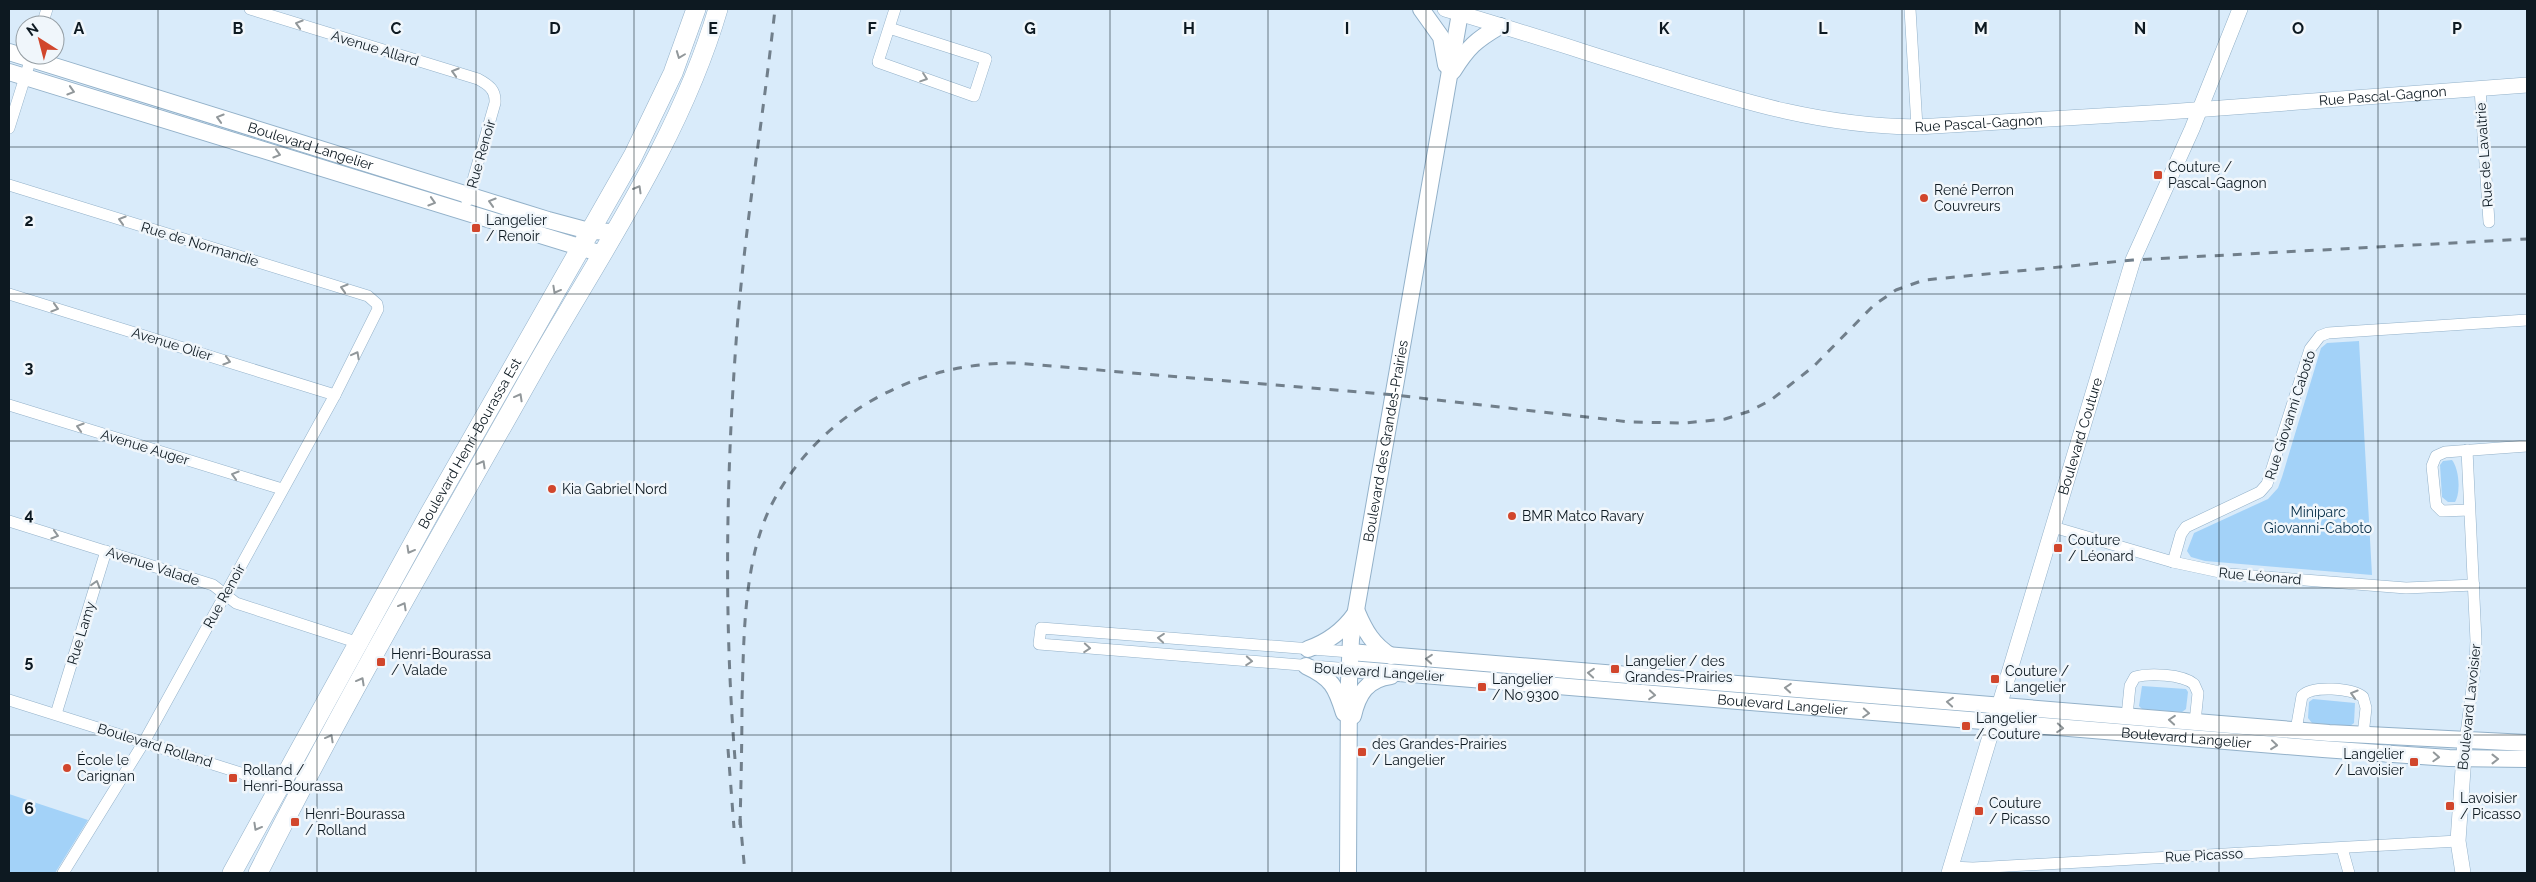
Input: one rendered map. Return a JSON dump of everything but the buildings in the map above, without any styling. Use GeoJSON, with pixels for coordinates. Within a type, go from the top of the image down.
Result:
{"type":"FeatureCollection","features":[{"type":"Feature","properties":{"kind":"main road","name":"Boulevard Henri-Bourassa Est"},"geometry":{"type":"LineString","coordinates":[[232,873],[358,643],[652,118],[673,73],[696,9]]}},
{"type":"Feature","properties":{"kind":"main road","name":"Boulevard Henri-Bourassa Est"},"geometry":{"type":"LineString","coordinates":[[258,873],[379,648],[678,117],[694,80],[718,9]]}},
{"type":"Feature","properties":{"kind":"main road"},"geometry":{"type":"LineString","coordinates":[[1421,9],[1440,37],[1448,79]]}},
{"type":"Feature","properties":{"kind":"main road","name":"Boulevard des Grandes-Prairies"},"geometry":{"type":"LineString","coordinates":[[1348,873],[1350,661],[1356,612],[1448,79],[1453,11]]}},
{"type":"Feature","properties":{"kind":"main road"},"geometry":{"type":"LineString","coordinates":[[1448,79],[1468,47],[1500,26]]}},
{"type":"Feature","properties":{"kind":"main road","name":"Boulevard Langelier"},"geometry":{"type":"LineString","coordinates":[[56,65],[589,231],[614,232]]}},
{"type":"Feature","properties":{"kind":"main road","name":"Boulevard Langelier"},"geometry":{"type":"LineString","coordinates":[[9,72],[463,212],[550,236],[579,248],[602,254]]}},
{"type":"Feature","properties":{"kind":"main road"},"geometry":{"type":"LineString","coordinates":[[1308,649],[1320,645],[1338,633],[1348,625],[1356,612]]}},
{"type":"Feature","properties":{"kind":"main road"},"geometry":{"type":"LineString","coordinates":[[1356,612],[1365,631],[1378,648],[1392,656]]}},
{"type":"Feature","properties":{"kind":"main road","name":"Boulevard Langelier"},"geometry":{"type":"LineString","coordinates":[[1350,661],[1392,656],[2296,730],[2464,741],[2527,743]]}},
{"type":"Feature","properties":{"kind":"main road","name":"Boulevard Langelier"},"geometry":{"type":"LineString","coordinates":[[1350,661],[1411,674],[2330,750],[2463,758],[2527,759]]}},
{"type":"Feature","properties":{"kind":"main road"},"geometry":{"type":"LineString","coordinates":[[1306,666],[1321,673],[1332,682],[1341,704],[1349,735]]}},
{"type":"Feature","properties":{"kind":"main road"},"geometry":{"type":"LineString","coordinates":[[1349,735],[1356,706],[1365,686],[1385,677],[1411,674]]}},
{"type":"Feature","properties":{"kind":"street","name":"Avenue Allard"},"geometry":{"type":"LineString","coordinates":[[250,9],[478,80],[492,88],[496,95]]}},
{"type":"Feature","properties":{"kind":"street"},"geometry":{"type":"LineString","coordinates":[[889,28],[986,59],[974,96],[878,62],[895,9]]}},
{"type":"Feature","properties":{"kind":"street"},"geometry":{"type":"LineString","coordinates":[[1910,9],[1917,127]]}},
{"type":"Feature","properties":{"kind":"street","name":"Boulevard Couture"},"geometry":{"type":"LineString","coordinates":[[1950,870],[2133,260],[2200,110],[2240,9]]}},
{"type":"Feature","properties":{"kind":"street","name":"Rue Pascal-Gagnon"},"geometry":{"type":"LineString","coordinates":[[1453,11],[1764,108],[1852,124],[1917,127],[2200,110],[2527,86]]}},
{"type":"Feature","properties":{"kind":"street"},"geometry":{"type":"LineString","coordinates":[[9,128],[29,65]]}},
{"type":"Feature","properties":{"kind":"street","name":"Rue de Lavaltrie"},"geometry":{"type":"LineString","coordinates":[[2480,89],[2489,222]]}},
{"type":"Feature","properties":{"kind":"street","name":"Rue Renoir"},"geometry":{"type":"LineString","coordinates":[[463,212],[496,95]]}},
{"type":"Feature","properties":{"kind":"street","name":"Rue de Normandie"},"geometry":{"type":"LineString","coordinates":[[9,185],[368,296],[377,304],[377,315]]}},
{"type":"Feature","properties":{"kind":"street","name":"Avenue Olier"},"geometry":{"type":"LineString","coordinates":[[9,294],[335,395]]}},
{"type":"Feature","properties":{"kind":"street","name":"Rue Renoir"},"geometry":{"type":"LineString","coordinates":[[63,873],[144,742],[377,315]]}},
{"type":"Feature","properties":{"kind":"street","name":"Rue Giovanni Caboto"},"geometry":{"type":"LineString","coordinates":[[2173,562],[2181,534],[2186,527],[2260,492],[2267,484],[2310,349],[2320,336],[2328,333],[2527,320]]}},
{"type":"Feature","properties":{"kind":"street","name":"Avenue Auger"},"geometry":{"type":"LineString","coordinates":[[9,404],[282,489]]}},
{"type":"Feature","properties":{"kind":"street"},"geometry":{"type":"LineString","coordinates":[[2469,510],[2446,511],[2438,509],[2434,502],[2432,466],[2436,456],[2440,453],[2467,450],[2527,446]]}},
{"type":"Feature","properties":{"kind":"street","name":"Boulevard Lavoisier"},"geometry":{"type":"LineString","coordinates":[[2463,873],[2458,841],[2464,741],[2476,658],[2467,450]]}},
{"type":"Feature","properties":{"kind":"street","name":"Avenue Valade"},"geometry":{"type":"LineString","coordinates":[[9,521],[213,585],[236,603],[358,643],[379,648]]}},
{"type":"Feature","properties":{"kind":"street","name":"Rue Léonard"},"geometry":{"type":"LineString","coordinates":[[2052,527],[2173,562],[2229,574],[2395,587],[2474,585]]}},
{"type":"Feature","properties":{"kind":"street","name":"Rue Lamy"},"geometry":{"type":"LineString","coordinates":[[56,714],[106,551]]}},
{"type":"Feature","properties":{"kind":"street","name":"Boulevard Langelier"},"geometry":{"type":"LineString","coordinates":[[1041,628],[1308,649],[1350,661],[1306,666],[1039,644],[1041,628]]}},
{"type":"Feature","properties":{"kind":"street","name":"Boulevard Langelier"},"geometry":{"type":"LineString","coordinates":[[2127,716],[2130,686],[2134,677],[2184,678],[2190,680],[2197,688],[2195,722]]}},
{"type":"Feature","properties":{"kind":"street"},"geometry":{"type":"LineString","coordinates":[[2296,730],[2302,696],[2315,688],[2353,692],[2363,697],[2366,708],[2363,735]]}},
{"type":"Feature","properties":{"kind":"street","name":"Boulevard Rolland"},"geometry":{"type":"LineString","coordinates":[[9,700],[281,784],[301,792]]}},
{"type":"Feature","properties":{"kind":"street","name":"Rue Picasso"},"geometry":{"type":"LineString","coordinates":[[1950,870],[2458,841]]}},
{"type":"Feature","properties":{"kind":"street"},"geometry":{"type":"LineString","coordinates":[[2342,848],[2349,873]]}},
{"type":"Feature","properties":{"kind":"green space","name":"Miniparc Giovanni-Caboto"},"geometry":{"type":"Polygon","coordinates":[[[2359,341],[2372,575],[2205,561],[2191,557],[2187,551],[2194,533],[2268,499],[2278,488],[2321,348],[2327,343],[2359,341]]]}},
{"type":"Feature","properties":{"kind":"green space"},"geometry":{"type":"Polygon","coordinates":[[[2452,460],[2458,475],[2459,487],[2455,502],[2448,502],[2442,497],[2440,465],[2443,461],[2452,460]]]}},
{"type":"Feature","properties":{"kind":"green space"},"geometry":{"type":"Polygon","coordinates":[[[2142,686],[2186,689],[2188,692],[2186,709],[2182,712],[2142,709],[2139,706],[2142,686]]]}},
{"type":"Feature","properties":{"kind":"green space"},"geometry":{"type":"Polygon","coordinates":[[[2313,699],[2355,703],[2354,723],[2350,726],[2312,723],[2308,718],[2309,702],[2313,699]]]}},
{"type":"Feature","properties":{"kind":"green space"},"geometry":{"type":"Polygon","coordinates":[[[9,794],[88,820],[55,873],[9,873],[9,794]]]}},
{"type":"Feature","properties":{"kind":"railway"},"geometry":{"type":"LineString","coordinates":[[735,759],[731,707],[728,603],[730,447],[739,301],[775,9]]}},
{"type":"Feature","properties":{"kind":"railway"},"geometry":{"type":"LineString","coordinates":[[740,825],[742,700],[747,598],[756,546],[764,522],[774,500],[791,473],[823,437],[861,407],[897,387],[916,380],[954,369],[1015,363],[1394,395],[1630,422],[1684,423],[1725,419],[1750,411],[1771,400],[1814,366],[1874,305],[1896,290],[1924,280],[2133,260],[2527,239]]}},
{"type":"Feature","properties":{"kind":"railway"},"geometry":{"type":"LineString","coordinates":[[728,749],[734,828]]}},
{"type":"Feature","properties":{"kind":"railway"},"geometry":{"type":"LineString","coordinates":[[740,819],[745,873]]}},
{"type":"Feature","properties":{"kind":"place","name":"Couture / Pascal-Gagnon"},"geometry":{"type":"Point","coordinates":[2158,175]}},
{"type":"Feature","properties":{"kind":"place","name":"René Perron Couvreurs"},"geometry":{"type":"Point","coordinates":[1924,198]}},
{"type":"Feature","properties":{"kind":"place","name":"Langelier / Renoir"},"geometry":{"type":"Point","coordinates":[476,228]}},
{"type":"Feature","properties":{"kind":"place","name":"Kia Gabriel Nord"},"geometry":{"type":"Point","coordinates":[552,489]}},
{"type":"Feature","properties":{"kind":"place","name":"BMR Matco Ravary"},"geometry":{"type":"Point","coordinates":[1512,516]}},
{"type":"Feature","properties":{"kind":"place","name":"Couture / Léonard"},"geometry":{"type":"Point","coordinates":[2058,548]}},
{"type":"Feature","properties":{"kind":"place","name":"Henri-Bourassa / Valade"},"geometry":{"type":"Point","coordinates":[381,662]}},
{"type":"Feature","properties":{"kind":"place","name":"Langelier / des Grandes-Prairies"},"geometry":{"type":"Point","coordinates":[1615,669]}},
{"type":"Feature","properties":{"kind":"place","name":"Couture / Langelier"},"geometry":{"type":"Point","coordinates":[1995,679]}},
{"type":"Feature","properties":{"kind":"place","name":"Langelier / No 9300"},"geometry":{"type":"Point","coordinates":[1482,687]}},
{"type":"Feature","properties":{"kind":"place","name":"Langelier / Couture"},"geometry":{"type":"Point","coordinates":[1966,726]}},
{"type":"Feature","properties":{"kind":"place","name":"des Grandes-Prairies / Langelier"},"geometry":{"type":"Point","coordinates":[1362,752]}},
{"type":"Feature","properties":{"kind":"place","name":"Langelier / Lavoisier"},"geometry":{"type":"Point","coordinates":[2414,762]}},
{"type":"Feature","properties":{"kind":"place","name":"École le Carignan"},"geometry":{"type":"Point","coordinates":[67,768]}},
{"type":"Feature","properties":{"kind":"place","name":"Rolland / Henri-Bourassa"},"geometry":{"type":"Point","coordinates":[233,778]}},
{"type":"Feature","properties":{"kind":"place","name":"Lavoisier / Picasso"},"geometry":{"type":"Point","coordinates":[2450,806]}},
{"type":"Feature","properties":{"kind":"place","name":"Couture / Picasso"},"geometry":{"type":"Point","coordinates":[1979,811]}},
{"type":"Feature","properties":{"kind":"place","name":"Henri-Bourassa / Rolland"},"geometry":{"type":"Point","coordinates":[295,822]}}]}
